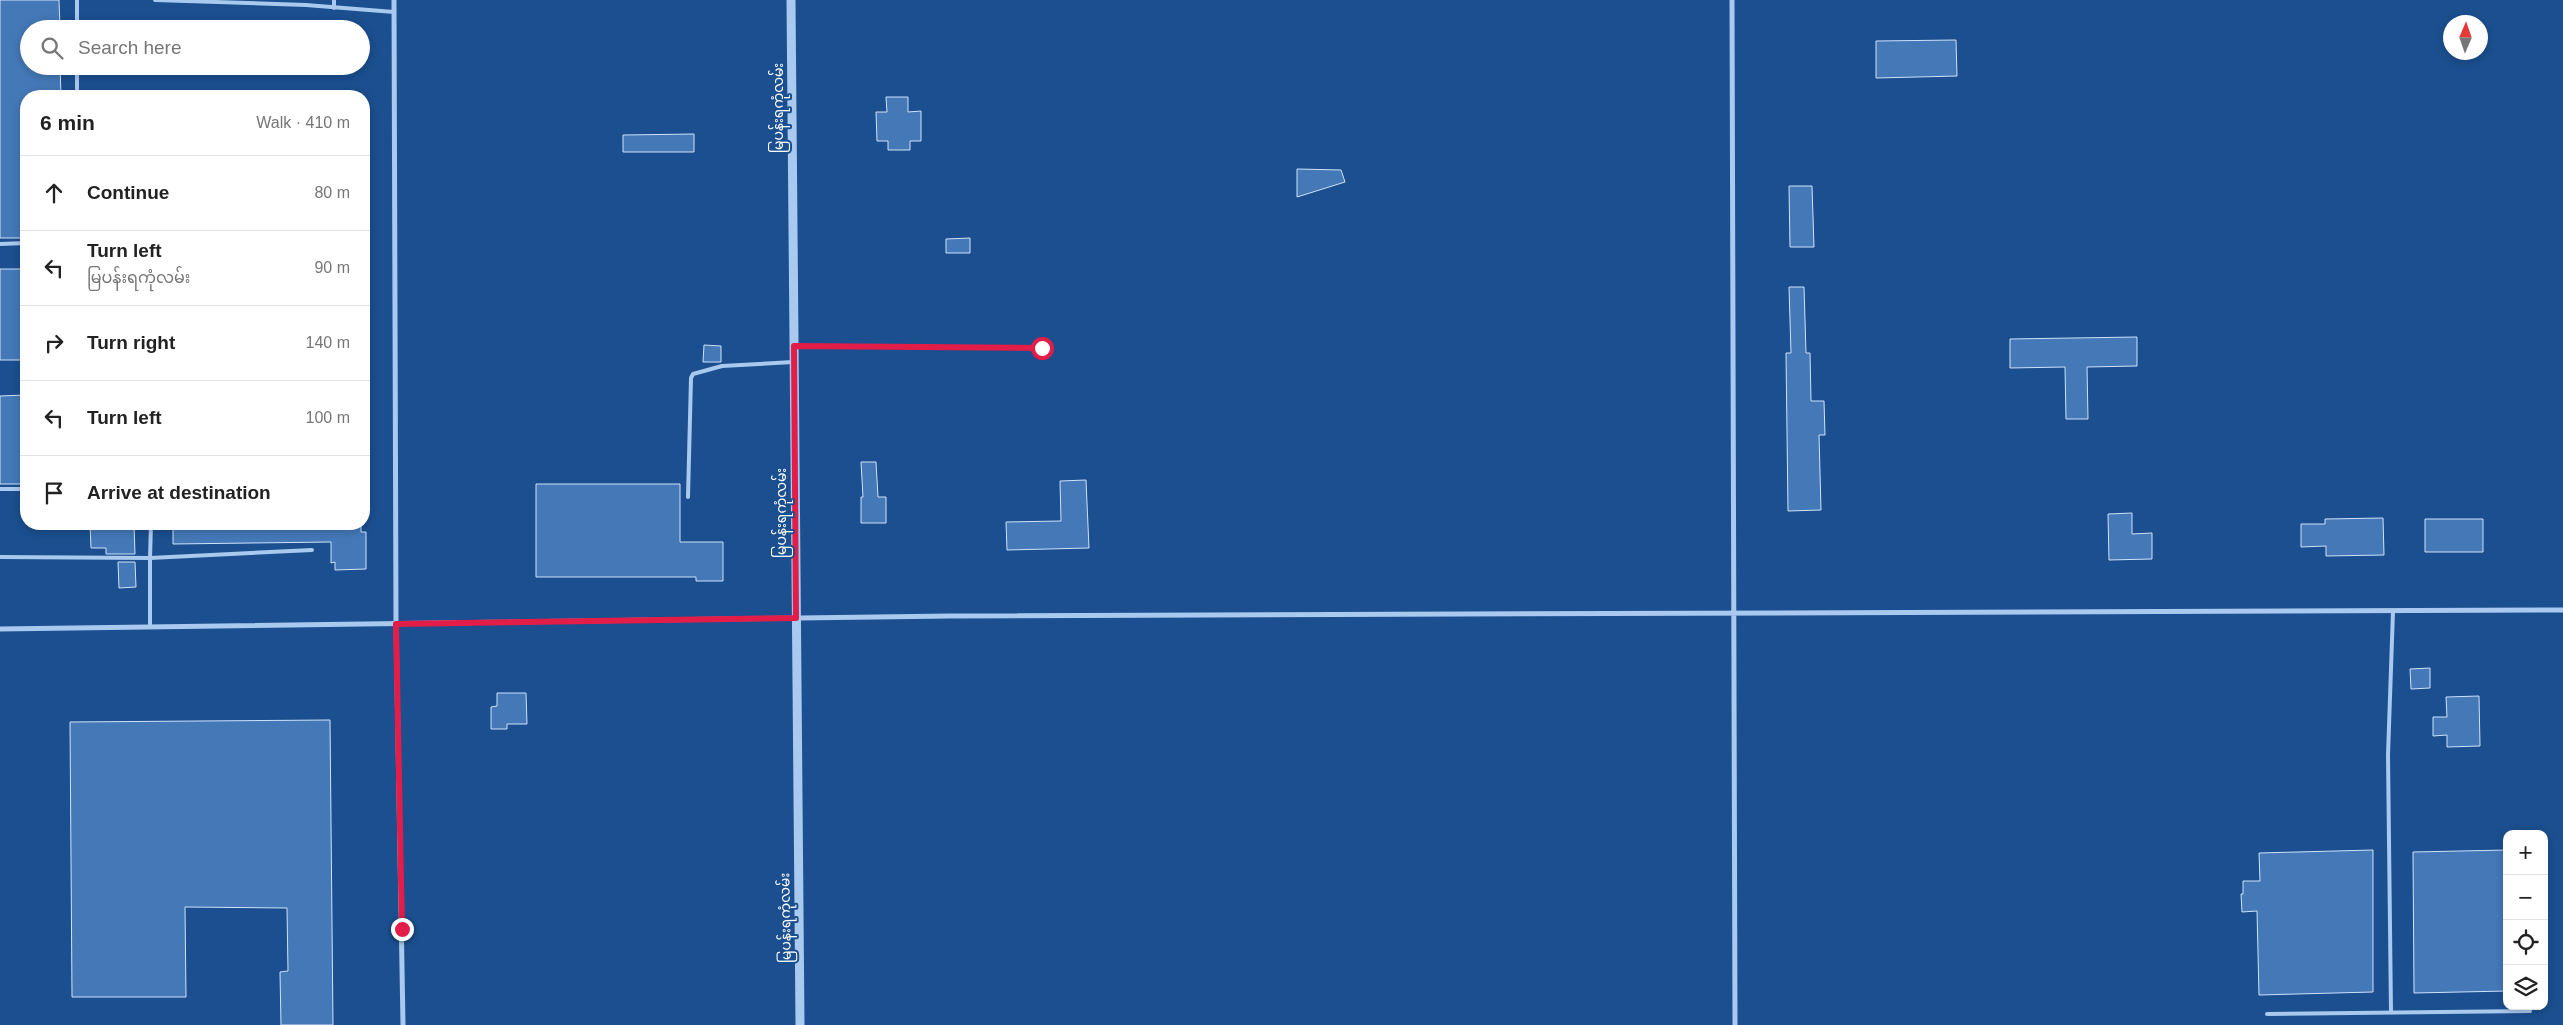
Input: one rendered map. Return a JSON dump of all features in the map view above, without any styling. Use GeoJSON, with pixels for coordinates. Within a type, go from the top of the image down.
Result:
{"type":"FeatureCollection","features":[{"type":"Feature","properties":{"kind":"street"},"geometry":{"type":"LineString","coordinates":[[394,0],[396,624],[403,1025]]}},
{"type":"Feature","properties":{"kind":"street","name":"မြပန်းရကုံလမ်း"},"geometry":{"type":"LineString","coordinates":[[791,0],[800,1025]]}},
{"type":"Feature","properties":{"kind":"street"},"geometry":{"type":"LineString","coordinates":[[1732,0],[1735,1025]]}},
{"type":"Feature","properties":{"kind":"street"},"geometry":{"type":"LineString","coordinates":[[0,629],[796,618],[2563,610]]}},
{"type":"Feature","properties":{"kind":"lane"},"geometry":{"type":"LineString","coordinates":[[77,0],[77,20]]}},
{"type":"Feature","properties":{"kind":"lane"},"geometry":{"type":"LineString","coordinates":[[155,0],[394,12]]}},
{"type":"Feature","properties":{"kind":"lane"},"geometry":{"type":"LineString","coordinates":[[334,0],[334,8]]}},
{"type":"Feature","properties":{"kind":"lane"},"geometry":{"type":"LineString","coordinates":[[77,75],[77,90]]}},
{"type":"Feature","properties":{"kind":"lane"},"geometry":{"type":"LineString","coordinates":[[0,244],[20,243]]}},
{"type":"Feature","properties":{"kind":"lane"},"geometry":{"type":"LineString","coordinates":[[794,346],[1042,348]]}},
{"type":"Feature","properties":{"kind":"lane"},"geometry":{"type":"LineString","coordinates":[[688,498],[691,378],[693,374],[722,366],[794,362]]}},
{"type":"Feature","properties":{"kind":"lane"},"geometry":{"type":"LineString","coordinates":[[0,488],[20,489]]}},
{"type":"Feature","properties":{"kind":"lane"},"geometry":{"type":"LineString","coordinates":[[150,627],[151,530]]}},
{"type":"Feature","properties":{"kind":"lane"},"geometry":{"type":"LineString","coordinates":[[0,557],[150,558],[312,550]]}},
{"type":"Feature","properties":{"kind":"lane"},"geometry":{"type":"LineString","coordinates":[[2391,1012],[2388,755],[2393,610]]}},
{"type":"Feature","properties":{"kind":"lane"},"geometry":{"type":"LineString","coordinates":[[2267,1014],[2530,1011]]}},
{"type":"Feature","properties":{"kind":"building"},"geometry":{"type":"Polygon","coordinates":[[[0,0],[59,0],[60,20],[20,20],[20,75],[60,75],[61,90],[20,90],[20,238],[0,238],[0,0]]]}},
{"type":"Feature","properties":{"kind":"building"},"geometry":{"type":"Polygon","coordinates":[[[1956,40],[1957,76],[1876,78],[1876,41],[1956,40]]]}},
{"type":"Feature","properties":{"kind":"building"},"geometry":{"type":"Polygon","coordinates":[[[886,97],[908,97],[908,112],[921,111],[921,141],[910,141],[910,150],[888,150],[888,141],[877,141],[876,112],[887,112],[886,97]]]}},
{"type":"Feature","properties":{"kind":"building"},"geometry":{"type":"Polygon","coordinates":[[[694,134],[694,152],[623,152],[623,135],[694,134]]]}},
{"type":"Feature","properties":{"kind":"building"},"geometry":{"type":"Polygon","coordinates":[[[1297,169],[1341,170],[1345,182],[1297,197],[1297,169]]]}},
{"type":"Feature","properties":{"kind":"building"},"geometry":{"type":"Polygon","coordinates":[[[1789,186],[1812,186],[1814,247],[1790,247],[1789,186]]]}},
{"type":"Feature","properties":{"kind":"building"},"geometry":{"type":"Polygon","coordinates":[[[970,238],[970,253],[946,253],[946,239],[970,238]]]}},
{"type":"Feature","properties":{"kind":"building"},"geometry":{"type":"Polygon","coordinates":[[[0,269],[20,269],[20,360],[0,360],[0,269]]]}},
{"type":"Feature","properties":{"kind":"building"},"geometry":{"type":"Polygon","coordinates":[[[1789,287],[1804,287],[1806,353],[1810,353],[1811,401],[1824,401],[1825,435],[1819,435],[1821,510],[1788,511],[1786,353],[1791,353],[1789,287]]]}},
{"type":"Feature","properties":{"kind":"building"},"geometry":{"type":"Polygon","coordinates":[[[2137,337],[2137,366],[2087,367],[2088,419],[2066,419],[2065,367],[2010,368],[2010,339],[2137,337]]]}},
{"type":"Feature","properties":{"kind":"building"},"geometry":{"type":"Polygon","coordinates":[[[704,345],[721,346],[721,362],[703,362],[704,345]]]}},
{"type":"Feature","properties":{"kind":"building"},"geometry":{"type":"Polygon","coordinates":[[[20,395],[20,484],[0,484],[0,396],[20,395]]]}},
{"type":"Feature","properties":{"kind":"building"},"geometry":{"type":"Polygon","coordinates":[[[861,462],[876,462],[878,497],[886,497],[886,523],[861,523],[861,497],[863,497],[861,462]]]}},
{"type":"Feature","properties":{"kind":"building"},"geometry":{"type":"Polygon","coordinates":[[[1086,480],[1089,548],[1007,550],[1006,522],[1061,521],[1060,481],[1086,480]]]}},
{"type":"Feature","properties":{"kind":"building"},"geometry":{"type":"Polygon","coordinates":[[[536,484],[680,484],[680,542],[723,542],[723,581],[696,581],[696,577],[536,577],[536,484]]]}},
{"type":"Feature","properties":{"kind":"building"},"geometry":{"type":"Polygon","coordinates":[[[2132,513],[2132,534],[2152,533],[2152,559],[2109,560],[2108,514],[2132,513]]]}},
{"type":"Feature","properties":{"kind":"building"},"geometry":{"type":"Polygon","coordinates":[[[2383,518],[2384,555],[2326,556],[2326,546],[2301,547],[2301,524],[2325,524],[2325,519],[2383,518]]]}},
{"type":"Feature","properties":{"kind":"building"},"geometry":{"type":"Polygon","coordinates":[[[2425,519],[2483,519],[2483,552],[2425,552],[2425,519]]]}},
{"type":"Feature","properties":{"kind":"building"},"geometry":{"type":"Polygon","coordinates":[[[90,530],[134,530],[135,554],[106,554],[106,548],[91,548],[90,530]]]}},
{"type":"Feature","properties":{"kind":"building"},"geometry":{"type":"Polygon","coordinates":[[[173,530],[361,530],[361,532],[366,532],[366,569],[335,570],[335,562],[331,563],[331,542],[173,544],[173,530]]]}},
{"type":"Feature","properties":{"kind":"building"},"geometry":{"type":"Polygon","coordinates":[[[118,562],[135,562],[136,587],[119,588],[118,562]]]}},
{"type":"Feature","properties":{"kind":"building"},"geometry":{"type":"Polygon","coordinates":[[[2430,668],[2430,688],[2411,689],[2410,669],[2430,668]]]}},
{"type":"Feature","properties":{"kind":"building"},"geometry":{"type":"Polygon","coordinates":[[[497,693],[526,693],[527,724],[507,724],[507,729],[491,729],[491,707],[497,706],[497,693]]]}},
{"type":"Feature","properties":{"kind":"building"},"geometry":{"type":"Polygon","coordinates":[[[2479,696],[2480,746],[2447,747],[2447,735],[2433,736],[2433,717],[2447,717],[2446,697],[2479,696]]]}},
{"type":"Feature","properties":{"kind":"building"},"geometry":{"type":"Polygon","coordinates":[[[330,720],[333,1025],[281,1025],[280,972],[288,971],[287,908],[185,907],[186,997],[72,997],[70,722],[330,720]]]}},
{"type":"Feature","properties":{"kind":"building"},"geometry":{"type":"Polygon","coordinates":[[[2373,850],[2373,992],[2259,995],[2257,911],[2242,912],[2241,894],[2243,894],[2243,881],[2260,881],[2259,853],[2373,850]]]}},
{"type":"Feature","properties":{"kind":"building"},"geometry":{"type":"Polygon","coordinates":[[[2503,850],[2503,991],[2414,993],[2413,852],[2503,850]]]}},
{"type":"Feature","properties":{"kind":"route"},"geometry":{"type":"LineString","coordinates":[[402,929],[396,624],[796,618],[794,346],[1042,348]]}}]}
